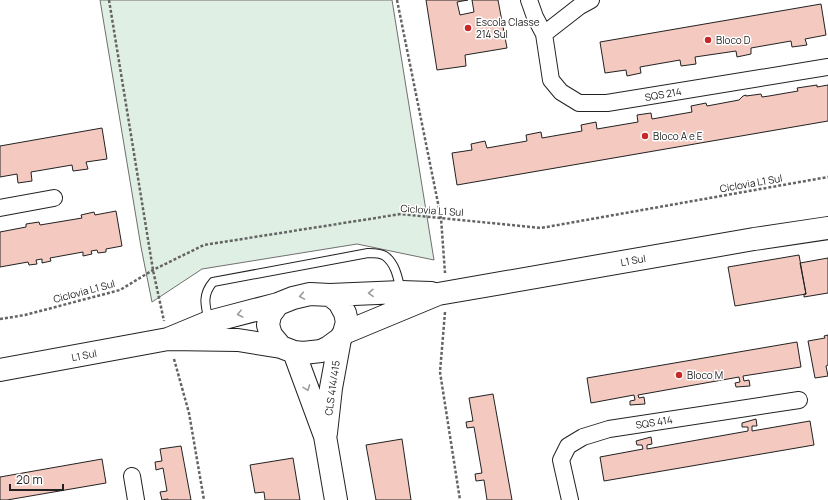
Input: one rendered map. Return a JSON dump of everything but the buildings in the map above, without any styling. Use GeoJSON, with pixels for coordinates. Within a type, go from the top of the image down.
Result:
{"type":"FeatureCollection","features":[{"type":"Feature","properties":{"kind":"street","name":"SQS 214"},"geometry":{"type":"LineString","coordinates":[[529,0],[535,17],[544,34],[551,80],[561,92],[579,103],[607,104],[828,66]]}},
{"type":"Feature","properties":{"kind":"street"},"geometry":{"type":"LineString","coordinates":[[544,34],[580,6],[591,0]]}},
{"type":"Feature","properties":{"kind":"street"},"geometry":{"type":"LineString","coordinates":[[0,208],[54,198]]}},
{"type":"Feature","properties":{"kind":"street","name":"L1 Sul"},"geometry":{"type":"LineString","coordinates":[[330,295],[401,292],[442,293],[754,238],[828,228]]}},
{"type":"Feature","properties":{"kind":"street","name":"L1 Sul"},"geometry":{"type":"LineString","coordinates":[[342,336],[442,293]]}},
{"type":"Feature","properties":{"kind":"street"},"geometry":{"type":"LineString","coordinates":[[310,294],[330,295],[339,302],[345,313],[347,322],[342,336],[330,347],[311,353],[287,349],[271,336],[268,325],[270,315],[278,304],[293,298],[310,294]]}},
{"type":"Feature","properties":{"kind":"street","name":"L1 Sul"},"geometry":{"type":"LineString","coordinates":[[168,339],[209,322],[278,304]]}},
{"type":"Feature","properties":{"kind":"street","name":"CLS 414/415"},"geometry":{"type":"LineString","coordinates":[[325,436],[331,388],[342,336]]}},
{"type":"Feature","properties":{"kind":"street","name":"L1 Sul"},"geometry":{"type":"LineString","coordinates":[[0,370],[168,339],[238,340],[287,349]]}},
{"type":"Feature","properties":{"kind":"street","name":"CLS 414/415"},"geometry":{"type":"LineString","coordinates":[[287,349],[325,436],[336,500]]}},
{"type":"Feature","properties":{"kind":"street","name":"SQS 414"},"geometry":{"type":"LineString","coordinates":[[570,500],[561,460],[568,446],[583,437],[609,429],[799,400]]}},
{"type":"Feature","properties":{"kind":"street"},"geometry":{"type":"LineString","coordinates":[[132,476],[136,500]]}},
{"type":"Feature","properties":{"kind":"lane"},"geometry":{"type":"LineString","coordinates":[[209,322],[205,304],[207,289],[213,282],[368,253],[384,255],[392,263],[397,272],[401,292]]}},
{"type":"Feature","properties":{"kind":"path"},"geometry":{"type":"LineString","coordinates":[[109,0],[153,270],[168,339],[189,413],[204,500]]}},
{"type":"Feature","properties":{"kind":"path"},"geometry":{"type":"LineString","coordinates":[[397,0],[441,218],[442,293],[440,372],[460,500]]}},
{"type":"Feature","properties":{"kind":"path","name":"Ciclovia L1 Sul"},"geometry":{"type":"LineString","coordinates":[[0,319],[25,315],[120,290],[153,270],[204,246],[401,214],[541,228],[828,177]]}},
{"type":"Feature","properties":{"kind":"green space"},"geometry":{"type":"Polygon","coordinates":[[[100,0],[392,0],[434,260],[357,244],[202,269],[152,302],[141,247],[100,0]]]}},
{"type":"Feature","properties":{"kind":"place","name":"Escola Classe 214 Sul"},"geometry":{"type":"Point","coordinates":[468,28]}},
{"type":"Feature","properties":{"kind":"place","name":"Bloco D"},"geometry":{"type":"Point","coordinates":[708,40]}},
{"type":"Feature","properties":{"kind":"place","name":"Bloco A e E"},"geometry":{"type":"Point","coordinates":[645,136]}},
{"type":"Feature","properties":{"kind":"place","name":"Bloco M"},"geometry":{"type":"Point","coordinates":[679,375]}}]}
